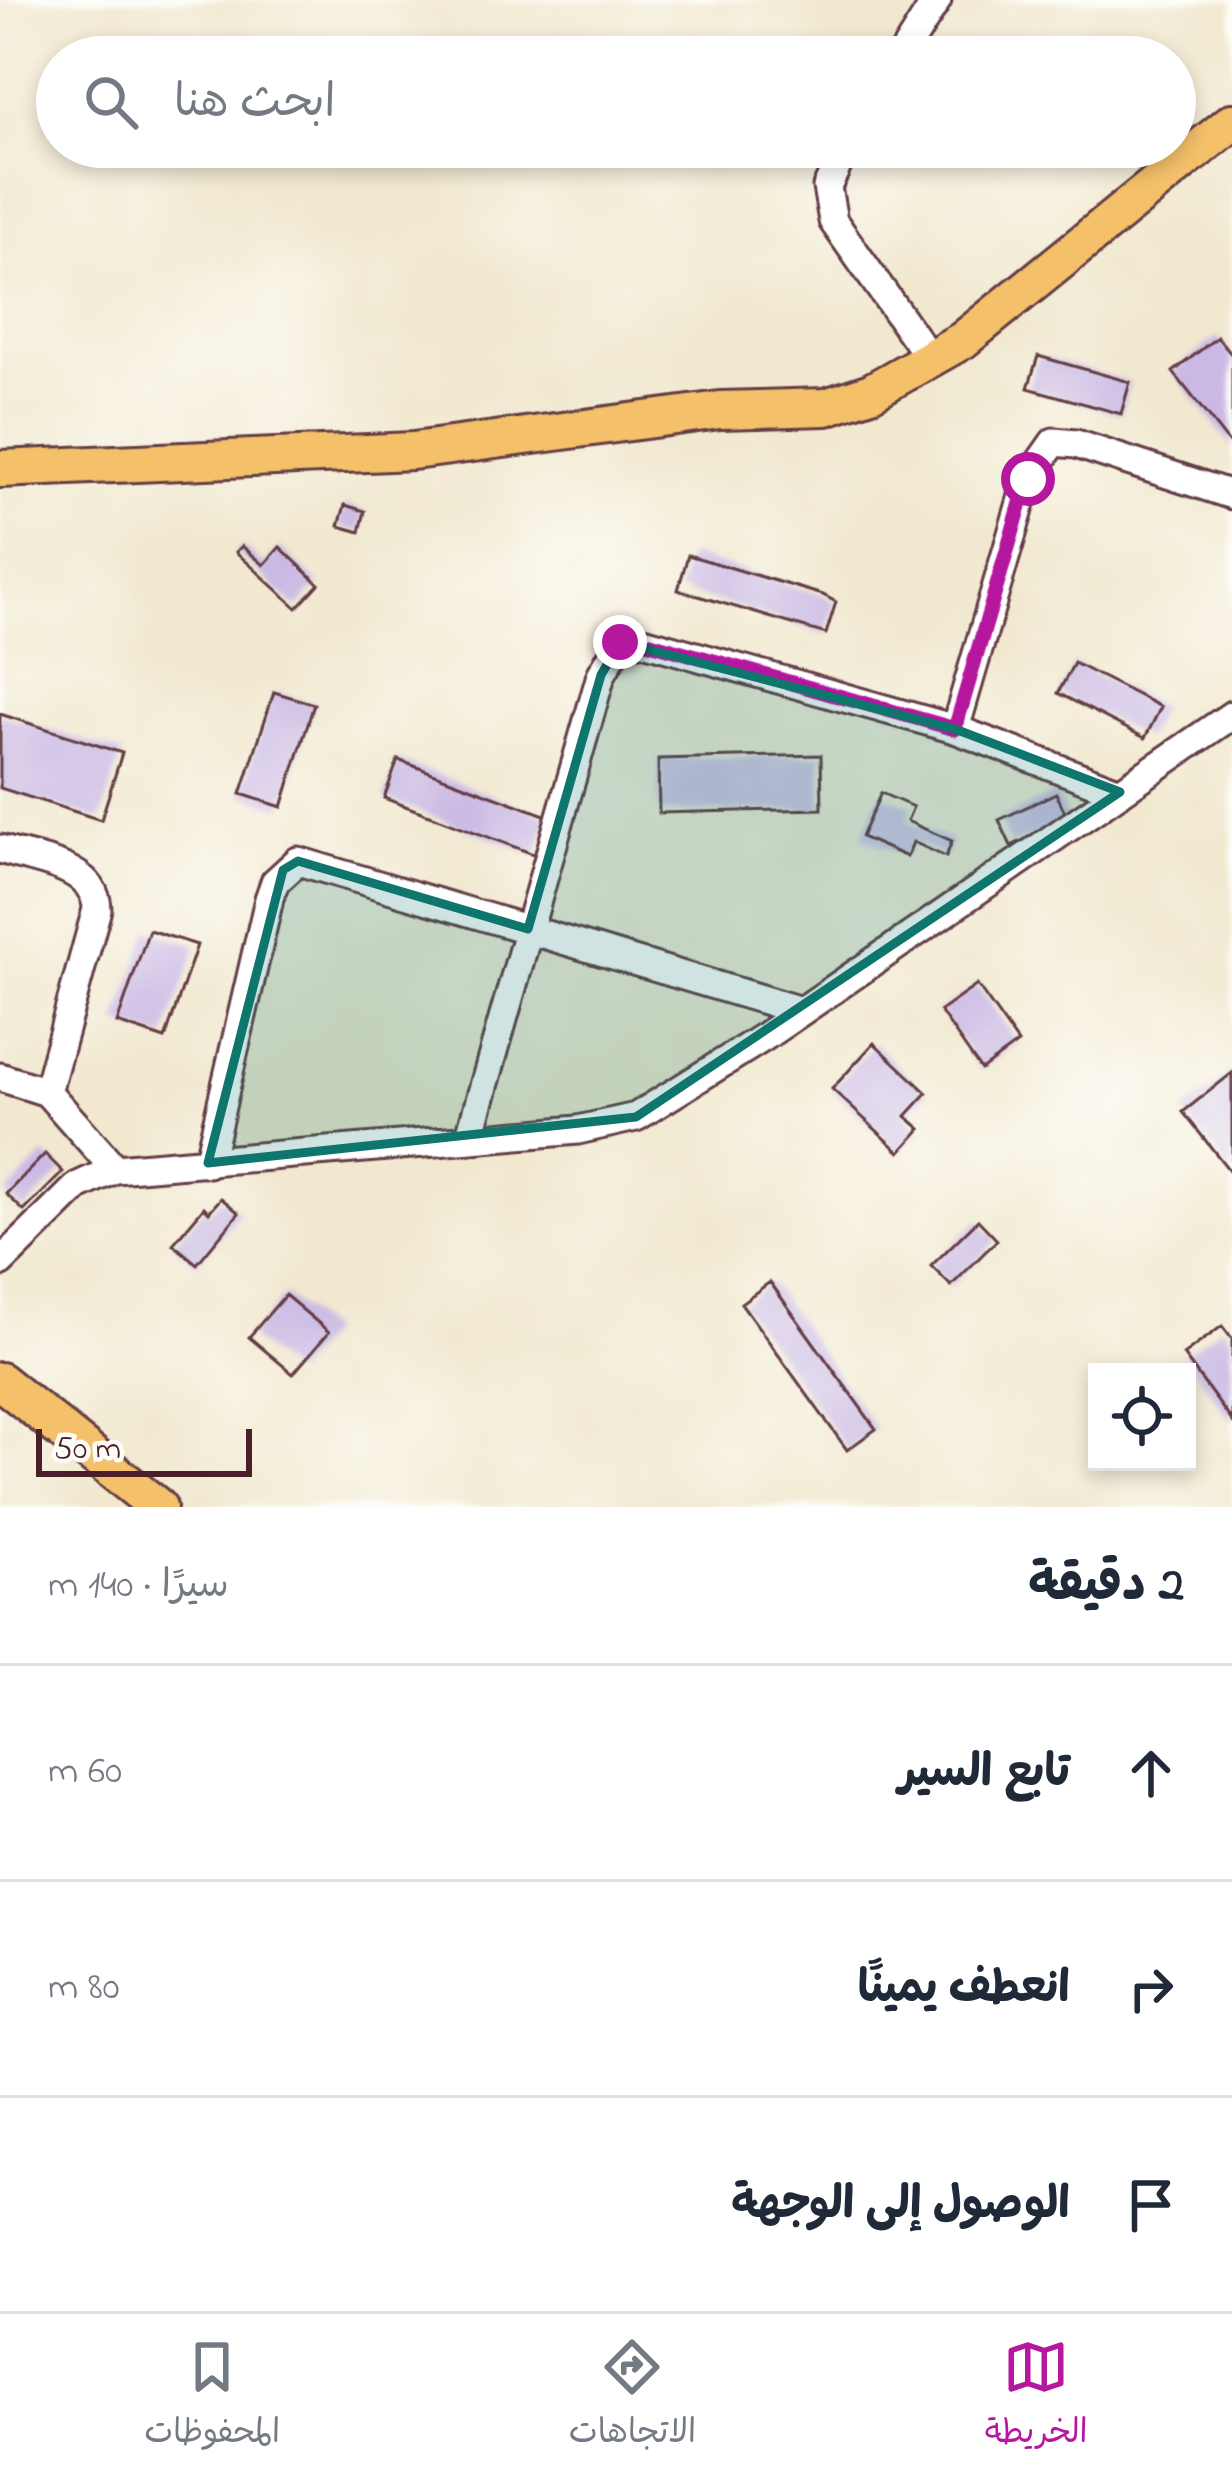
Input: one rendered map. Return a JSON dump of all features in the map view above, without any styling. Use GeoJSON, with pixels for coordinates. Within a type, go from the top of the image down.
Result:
{"type":"FeatureCollection","features":[{"type":"Feature","properties":{"kind":"main road"},"geometry":{"type":"LineString","coordinates":[[1196,151],[1232,122]]}},
{"type":"Feature","properties":{"kind":"main road"},"geometry":{"type":"LineString","coordinates":[[0,469],[412,451],[720,410],[826,407],[871,392],[963,340],[1175,168]]}},
{"type":"Feature","properties":{"kind":"main road"},"geometry":{"type":"LineString","coordinates":[[0,1381],[158,1507]]}},
{"type":"Feature","properties":{"kind":"street"},"geometry":{"type":"LineString","coordinates":[[915,36],[937,0]]}},
{"type":"Feature","properties":{"kind":"street"},"geometry":{"type":"LineString","coordinates":[[836,168],[826,187],[833,221],[930,359]]}},
{"type":"Feature","properties":{"kind":"street"},"geometry":{"type":"LineString","coordinates":[[955,729],[1028,479],[1054,442],[1076,444],[1232,495]]}},
{"type":"Feature","properties":{"kind":"street"},"geometry":{"type":"LineString","coordinates":[[469,1139],[601,675],[620,642],[636,639],[955,729],[1120,791]]}},
{"type":"Feature","properties":{"kind":"street"},"geometry":{"type":"LineString","coordinates":[[0,1263],[78,1186],[115,1169],[578,1130],[636,1117],[801,1011],[1232,715]]}},
{"type":"Feature","properties":{"kind":"street"},"geometry":{"type":"LineString","coordinates":[[0,849],[66,870],[87,880],[96,892],[97,909],[46,1092]]}},
{"type":"Feature","properties":{"kind":"street"},"geometry":{"type":"LineString","coordinates":[[208,1162],[269,899],[290,863],[298,860],[801,1011]]}},
{"type":"Feature","properties":{"kind":"street"},"geometry":{"type":"LineString","coordinates":[[0,1077],[46,1092],[115,1169]]}},
{"type":"Feature","properties":{"kind":"highlighted area"},"geometry":{"type":"Polygon","coordinates":[[[620,642],[955,729],[1120,792],[636,1117],[208,1163],[283,870],[298,861],[528,929],[601,675],[620,642]]]}},
{"type":"Feature","properties":{"kind":"building"},"geometry":{"type":"Polygon","coordinates":[[[1217,337],[1232,355],[1232,447],[1173,372],[1217,337]]]}},
{"type":"Feature","properties":{"kind":"building"},"geometry":{"type":"Polygon","coordinates":[[[1038,356],[1130,382],[1121,414],[1028,388],[1038,356]]]}},
{"type":"Feature","properties":{"kind":"building"},"geometry":{"type":"Polygon","coordinates":[[[345,505],[365,511],[360,532],[339,526],[345,505]]]}},
{"type":"Feature","properties":{"kind":"building"},"geometry":{"type":"Polygon","coordinates":[[[242,546],[264,565],[280,547],[319,584],[297,608],[236,552],[242,546]]]}},
{"type":"Feature","properties":{"kind":"building"},"geometry":{"type":"Polygon","coordinates":[[[688,555],[836,602],[826,634],[678,590],[688,555]]]}},
{"type":"Feature","properties":{"kind":"building"},"geometry":{"type":"Polygon","coordinates":[[[1074,663],[1161,707],[1145,738],[1058,693],[1074,663]]]}},
{"type":"Feature","properties":{"kind":"building"},"geometry":{"type":"Polygon","coordinates":[[[274,692],[314,704],[282,807],[241,794],[274,692]]]}},
{"type":"Feature","properties":{"kind":"building"},"geometry":{"type":"Polygon","coordinates":[[[0,714],[122,753],[101,820],[0,788],[0,714]]]}},
{"type":"Feature","properties":{"kind":"building"},"geometry":{"type":"Polygon","coordinates":[[[821,755],[822,809],[659,813],[658,759],[821,755]]]}},
{"type":"Feature","properties":{"kind":"building"},"geometry":{"type":"Polygon","coordinates":[[[398,760],[550,817],[536,855],[384,798],[398,760]]]}},
{"type":"Feature","properties":{"kind":"building"},"geometry":{"type":"Polygon","coordinates":[[[881,793],[913,807],[907,821],[952,841],[946,857],[913,842],[907,857],[861,837],[881,793]]]}},
{"type":"Feature","properties":{"kind":"building"},"geometry":{"type":"Polygon","coordinates":[[[1056,793],[1068,819],[1011,846],[999,820],[1056,793]]]}},
{"type":"Feature","properties":{"kind":"building"},"geometry":{"type":"Polygon","coordinates":[[[149,930],[197,945],[165,1039],[117,1023],[149,930]]]}},
{"type":"Feature","properties":{"kind":"building"},"geometry":{"type":"Polygon","coordinates":[[[977,985],[1018,1043],[981,1070],[940,1011],[977,985]]]}},
{"type":"Feature","properties":{"kind":"building"},"geometry":{"type":"Polygon","coordinates":[[[874,1043],[927,1093],[906,1116],[921,1129],[900,1152],[832,1089],[874,1043]]]}},
{"type":"Feature","properties":{"kind":"building"},"geometry":{"type":"Polygon","coordinates":[[[1232,1073],[1232,1174],[1183,1112],[1232,1073]]]}},
{"type":"Feature","properties":{"kind":"building"},"geometry":{"type":"Polygon","coordinates":[[[45,1154],[63,1172],[24,1211],[6,1194],[45,1154]]]}},
{"type":"Feature","properties":{"kind":"building"},"geometry":{"type":"Polygon","coordinates":[[[221,1198],[239,1213],[197,1264],[173,1244],[204,1207],[209,1212],[221,1198]]]}},
{"type":"Feature","properties":{"kind":"building"},"geometry":{"type":"Polygon","coordinates":[[[978,1220],[997,1240],[951,1286],[931,1266],[978,1220]]]}},
{"type":"Feature","properties":{"kind":"building"},"geometry":{"type":"Polygon","coordinates":[[[770,1282],[876,1429],[847,1450],[741,1303],[770,1282]]]}},
{"type":"Feature","properties":{"kind":"building"},"geometry":{"type":"Polygon","coordinates":[[[285,1295],[329,1332],[293,1374],[249,1337],[285,1295]]]}},
{"type":"Feature","properties":{"kind":"building"},"geometry":{"type":"Polygon","coordinates":[[[1222,1326],[1232,1339],[1232,1421],[1196,1373],[1196,1363],[1189,1363],[1183,1355],[1222,1326]]]}},
{"type":"Feature","properties":{"kind":"route"},"geometry":{"type":"LineString","coordinates":[[620,642],[636,639],[955,729],[1028,479]]}}]}
